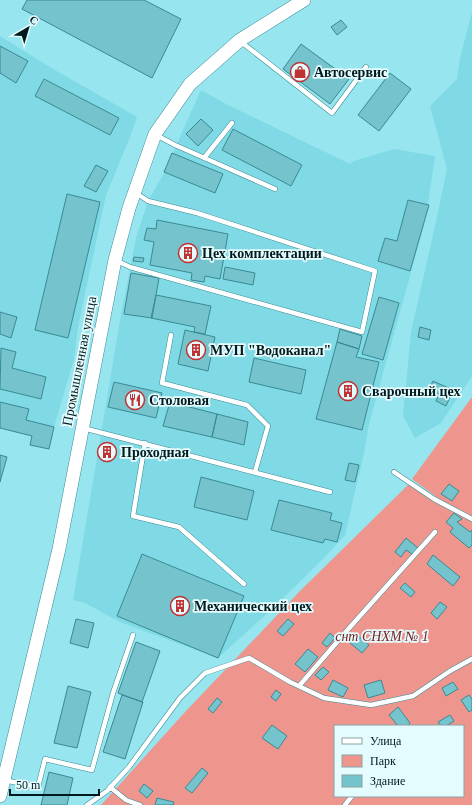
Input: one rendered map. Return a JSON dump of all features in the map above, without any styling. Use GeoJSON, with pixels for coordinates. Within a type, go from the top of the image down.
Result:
{"type":"FeatureCollection","features":[{"type":"Feature","properties":{"kind":"main road","name":"Промышленная улица"},"geometry":{"type":"LineString","coordinates":[[0,796],[59,549],[115,260],[134,193],[155,134],[190,84],[240,40],[304,0]]}},
{"type":"Feature","properties":{"kind":"lane"},"geometry":{"type":"LineString","coordinates":[[240,40],[332,113],[366,67]]}},
{"type":"Feature","properties":{"kind":"lane"},"geometry":{"type":"LineString","coordinates":[[204,158],[232,123]]}},
{"type":"Feature","properties":{"kind":"lane"},"geometry":{"type":"LineString","coordinates":[[155,134],[175,145],[275,189]]}},
{"type":"Feature","properties":{"kind":"lane"},"geometry":{"type":"LineString","coordinates":[[115,260],[130,266],[362,332],[375,271],[197,213],[148,201],[134,193]]}},
{"type":"Feature","properties":{"kind":"lane"},"geometry":{"type":"LineString","coordinates":[[172,335],[162,383],[247,405],[268,426],[255,472]]}},
{"type":"Feature","properties":{"kind":"lane"},"geometry":{"type":"LineString","coordinates":[[83,428],[330,492]]}},
{"type":"Feature","properties":{"kind":"lane"},"geometry":{"type":"LineString","coordinates":[[145,443],[133,516],[179,527],[244,584]]}},
{"type":"Feature","properties":{"kind":"lane"},"geometry":{"type":"LineString","coordinates":[[394,472],[434,499],[472,519]]}},
{"type":"Feature","properties":{"kind":"lane"},"geometry":{"type":"LineString","coordinates":[[299,686],[436,532]]}},
{"type":"Feature","properties":{"kind":"lane"},"geometry":{"type":"LineString","coordinates":[[4,780],[38,787],[45,759],[92,770],[133,635]]}},
{"type":"Feature","properties":{"kind":"lane"},"geometry":{"type":"LineString","coordinates":[[87,805],[107,791],[129,767],[180,698],[205,674],[249,658],[324,698],[371,705],[413,696],[450,671],[472,659]]}},
{"type":"Feature","properties":{"kind":"lane"},"geometry":{"type":"LineString","coordinates":[[110,787],[126,800],[140,805]]}},
{"type":"Feature","properties":{"kind":"lane"},"geometry":{"type":"LineString","coordinates":[[345,805],[351,797]]}},
{"type":"Feature","properties":{"kind":"shaded area"},"geometry":{"type":"Polygon","coordinates":[[[472,12],[472,376],[441,423],[415,438],[403,416],[411,332],[447,169],[430,106],[457,79],[460,58],[472,12]]]}},
{"type":"Feature","properties":{"kind":"shaded area"},"geometry":{"type":"Polygon","coordinates":[[[0,36],[53,69],[137,117],[106,195],[78,327],[74,359],[49,449],[30,445],[32,436],[0,428],[0,36]]]}},
{"type":"Feature","properties":{"kind":"shaded area"},"geometry":{"type":"Polygon","coordinates":[[[201,90],[226,104],[350,164],[354,161],[394,149],[435,156],[423,229],[369,424],[364,453],[345,535],[271,610],[218,658],[120,622],[85,603],[73,600],[121,315],[136,238],[148,201],[163,175],[201,90]]]}},
{"type":"Feature","properties":{"kind":"green space","name":"снт СНХМ № 1"},"geometry":{"type":"Polygon","coordinates":[[[472,397],[472,805],[101,805],[186,711],[299,592],[411,482],[434,499],[461,513],[412,479],[472,397]]]}},
{"type":"Feature","properties":{"kind":"building"},"geometry":{"type":"Polygon","coordinates":[[[27,0],[144,0],[181,19],[152,78],[22,9],[27,0]]]}},
{"type":"Feature","properties":{"kind":"building"},"geometry":{"type":"Polygon","coordinates":[[[341,20],[347,27],[337,35],[331,27],[341,20]]]}},
{"type":"Feature","properties":{"kind":"building"},"geometry":{"type":"Polygon","coordinates":[[[301,44],[349,79],[330,104],[283,69],[301,44]]]}},
{"type":"Feature","properties":{"kind":"building"},"geometry":{"type":"Polygon","coordinates":[[[0,46],[28,61],[16,83],[0,73],[0,46]]]}},
{"type":"Feature","properties":{"kind":"building"},"geometry":{"type":"Polygon","coordinates":[[[390,73],[411,89],[379,131],[358,115],[390,73]]]}},
{"type":"Feature","properties":{"kind":"building"},"geometry":{"type":"Polygon","coordinates":[[[44,79],[119,118],[110,135],[35,96],[44,79]]]}},
{"type":"Feature","properties":{"kind":"building"},"geometry":{"type":"Polygon","coordinates":[[[201,119],[213,130],[198,146],[186,134],[201,119]]]}},
{"type":"Feature","properties":{"kind":"building"},"geometry":{"type":"Polygon","coordinates":[[[233,129],[302,165],[291,186],[222,150],[233,129]]]}},
{"type":"Feature","properties":{"kind":"building"},"geometry":{"type":"Polygon","coordinates":[[[172,153],[223,174],[215,193],[164,172],[172,153]]]}},
{"type":"Feature","properties":{"kind":"building"},"geometry":{"type":"Polygon","coordinates":[[[96,165],[108,171],[96,192],[84,186],[96,165]]]}},
{"type":"Feature","properties":{"kind":"building"},"geometry":{"type":"Polygon","coordinates":[[[67,194],[100,202],[68,338],[35,330],[67,194]]]}},
{"type":"Feature","properties":{"kind":"building"},"geometry":{"type":"Polygon","coordinates":[[[408,200],[429,205],[410,271],[378,261],[385,238],[397,241],[408,200]]]}},
{"type":"Feature","properties":{"kind":"building","name":"Цех комплектации"},"geometry":{"type":"Polygon","coordinates":[[[157,220],[228,234],[220,279],[205,276],[204,282],[191,280],[192,273],[150,265],[154,242],[144,240],[147,228],[156,229],[157,220]]]}},
{"type":"Feature","properties":{"kind":"building"},"geometry":{"type":"Polygon","coordinates":[[[134,257],[144,258],[143,262],[133,261],[134,257]]]}},
{"type":"Feature","properties":{"kind":"building"},"geometry":{"type":"Polygon","coordinates":[[[225,267],[255,273],[253,285],[223,279],[225,267]]]}},
{"type":"Feature","properties":{"kind":"building"},"geometry":{"type":"Polygon","coordinates":[[[131,273],[159,278],[152,318],[124,314],[131,273]]]}},
{"type":"Feature","properties":{"kind":"building"},"geometry":{"type":"Polygon","coordinates":[[[156,295],[211,306],[205,334],[194,332],[195,327],[151,318],[156,295]]]}},
{"type":"Feature","properties":{"kind":"building"},"geometry":{"type":"Polygon","coordinates":[[[379,297],[399,303],[383,360],[362,354],[379,297]]]}},
{"type":"Feature","properties":{"kind":"building"},"geometry":{"type":"Polygon","coordinates":[[[0,312],[17,317],[11,338],[0,334],[0,312]]]}},
{"type":"Feature","properties":{"kind":"building"},"geometry":{"type":"Polygon","coordinates":[[[420,327],[431,330],[429,340],[418,337],[420,327]]]}},
{"type":"Feature","properties":{"kind":"building"},"geometry":{"type":"Polygon","coordinates":[[[340,329],[362,336],[359,349],[337,342],[340,329]]]}},
{"type":"Feature","properties":{"kind":"building","name":"МУП \"Водоканал\""},"geometry":{"type":"Polygon","coordinates":[[[185,330],[215,337],[208,371],[178,364],[185,330]]]}},
{"type":"Feature","properties":{"kind":"building","name":"Сварочный цех"},"geometry":{"type":"Polygon","coordinates":[[[337,342],[359,349],[356,357],[379,362],[362,430],[316,419],[337,342]]]}},
{"type":"Feature","properties":{"kind":"building"},"geometry":{"type":"Polygon","coordinates":[[[1,348],[16,352],[12,368],[46,377],[41,399],[0,389],[1,348]]]}},
{"type":"Feature","properties":{"kind":"building"},"geometry":{"type":"Polygon","coordinates":[[[254,358],[306,370],[301,394],[249,382],[254,358]]]}},
{"type":"Feature","properties":{"kind":"building"},"geometry":{"type":"Polygon","coordinates":[[[433,381],[453,390],[446,406],[436,401],[439,394],[429,390],[433,381]]]}},
{"type":"Feature","properties":{"kind":"building","name":"Столовая"},"geometry":{"type":"Polygon","coordinates":[[[114,382],[162,393],[156,418],[108,407],[114,382]]]}},
{"type":"Feature","properties":{"kind":"building"},"geometry":{"type":"Polygon","coordinates":[[[0,402],[29,409],[26,420],[54,427],[49,449],[30,445],[32,436],[0,428],[0,402]]]}},
{"type":"Feature","properties":{"kind":"building"},"geometry":{"type":"Polygon","coordinates":[[[170,402],[217,414],[212,437],[163,426],[170,402]]]}},
{"type":"Feature","properties":{"kind":"building"},"geometry":{"type":"Polygon","coordinates":[[[217,414],[248,422],[244,445],[212,437],[217,414]]]}},
{"type":"Feature","properties":{"kind":"building","name":"Проходная"},"geometry":{"type":"Polygon","coordinates":[[[100,446],[115,449],[113,458],[98,454],[100,446]]]}},
{"type":"Feature","properties":{"kind":"building"},"geometry":{"type":"Polygon","coordinates":[[[0,455],[7,457],[0,482],[0,455]]]}},
{"type":"Feature","properties":{"kind":"building"},"geometry":{"type":"Polygon","coordinates":[[[349,463],[359,465],[355,482],[345,480],[349,463]]]}},
{"type":"Feature","properties":{"kind":"building"},"geometry":{"type":"Polygon","coordinates":[[[201,477],[254,491],[247,520],[194,507],[201,477]]]}},
{"type":"Feature","properties":{"kind":"building"},"geometry":{"type":"Polygon","coordinates":[[[449,484],[459,491],[452,501],[441,494],[449,484]]]}},
{"type":"Feature","properties":{"kind":"building"},"geometry":{"type":"Polygon","coordinates":[[[279,500],[332,513],[330,520],[342,523],[337,542],[325,539],[323,543],[271,530],[279,500]]]}},
{"type":"Feature","properties":{"kind":"building"},"geometry":{"type":"Polygon","coordinates":[[[454,513],[462,519],[457,522],[470,532],[472,530],[472,545],[469,548],[450,532],[453,528],[446,522],[454,513]]]}},
{"type":"Feature","properties":{"kind":"building"},"geometry":{"type":"Polygon","coordinates":[[[406,538],[418,548],[412,554],[406,550],[401,557],[395,552],[406,538]]]}},
{"type":"Feature","properties":{"kind":"building","name":"Механический цех"},"geometry":{"type":"Polygon","coordinates":[[[142,554],[244,596],[218,658],[117,616],[142,554]]]}},
{"type":"Feature","properties":{"kind":"building"},"geometry":{"type":"Polygon","coordinates":[[[433,555],[460,577],[453,586],[427,564],[433,555]]]}},
{"type":"Feature","properties":{"kind":"building"},"geometry":{"type":"Polygon","coordinates":[[[405,583],[415,592],[411,597],[400,588],[405,583]]]}},
{"type":"Feature","properties":{"kind":"building"},"geometry":{"type":"Polygon","coordinates":[[[440,602],[447,607],[437,619],[431,613],[440,602]]]}},
{"type":"Feature","properties":{"kind":"building"},"geometry":{"type":"Polygon","coordinates":[[[76,619],[94,623],[88,648],[70,643],[76,619]]]}},
{"type":"Feature","properties":{"kind":"building"},"geometry":{"type":"Polygon","coordinates":[[[288,619],[294,624],[283,636],[277,631],[288,619]]]}},
{"type":"Feature","properties":{"kind":"building"},"geometry":{"type":"Polygon","coordinates":[[[330,633],[335,638],[327,647],[322,643],[330,633]]]}},
{"type":"Feature","properties":{"kind":"building"},"geometry":{"type":"Polygon","coordinates":[[[356,634],[369,645],[362,653],[349,642],[356,634]]]}},
{"type":"Feature","properties":{"kind":"building"},"geometry":{"type":"Polygon","coordinates":[[[136,642],[160,651],[142,702],[118,693],[136,642]]]}},
{"type":"Feature","properties":{"kind":"building"},"geometry":{"type":"Polygon","coordinates":[[[308,649],[318,657],[305,672],[295,664],[308,649]]]}},
{"type":"Feature","properties":{"kind":"building"},"geometry":{"type":"Polygon","coordinates":[[[323,667],[329,672],[321,680],[315,675],[323,667]]]}},
{"type":"Feature","properties":{"kind":"building"},"geometry":{"type":"Polygon","coordinates":[[[333,680],[348,688],[343,697],[328,690],[333,680]]]}},
{"type":"Feature","properties":{"kind":"building"},"geometry":{"type":"Polygon","coordinates":[[[381,680],[385,693],[368,698],[364,685],[381,680]]]}},
{"type":"Feature","properties":{"kind":"building"},"geometry":{"type":"Polygon","coordinates":[[[453,682],[458,689],[446,696],[442,688],[453,682]]]}},
{"type":"Feature","properties":{"kind":"building"},"geometry":{"type":"Polygon","coordinates":[[[68,686],[91,692],[77,748],[54,743],[68,686]]]}},
{"type":"Feature","properties":{"kind":"building"},"geometry":{"type":"Polygon","coordinates":[[[276,690],[281,694],[276,701],[271,697],[276,690]]]}},
{"type":"Feature","properties":{"kind":"building"},"geometry":{"type":"Polygon","coordinates":[[[122,695],[143,702],[125,759],[103,752],[122,695]]]}},
{"type":"Feature","properties":{"kind":"building"},"geometry":{"type":"Polygon","coordinates":[[[469,695],[472,699],[472,710],[469,712],[461,700],[469,695]]]}},
{"type":"Feature","properties":{"kind":"building"},"geometry":{"type":"Polygon","coordinates":[[[217,698],[222,702],[213,713],[208,709],[217,698]]]}},
{"type":"Feature","properties":{"kind":"building"},"geometry":{"type":"Polygon","coordinates":[[[398,707],[410,723],[408,725],[397,725],[389,715],[398,707]]]}},
{"type":"Feature","properties":{"kind":"building"},"geometry":{"type":"Polygon","coordinates":[[[450,715],[454,721],[448,725],[440,725],[438,722],[450,715]]]}},
{"type":"Feature","properties":{"kind":"building"},"geometry":{"type":"Polygon","coordinates":[[[272,725],[287,736],[278,749],[262,738],[272,725]]]}},
{"type":"Feature","properties":{"kind":"building"},"geometry":{"type":"Polygon","coordinates":[[[202,768],[208,773],[192,793],[185,788],[202,768]]]}},
{"type":"Feature","properties":{"kind":"building"},"geometry":{"type":"Polygon","coordinates":[[[49,772],[73,778],[67,805],[41,805],[49,772]]]}},
{"type":"Feature","properties":{"kind":"building"},"geometry":{"type":"Polygon","coordinates":[[[144,784],[153,791],[147,798],[139,791],[144,784]]]}},
{"type":"Feature","properties":{"kind":"building"},"geometry":{"type":"Polygon","coordinates":[[[157,798],[174,802],[173,805],[155,805],[157,798]]]}},
{"type":"Feature","properties":{"kind":"place","name":"Автосервис"},"geometry":{"type":"Point","coordinates":[300,72]}},
{"type":"Feature","properties":{"kind":"place","name":"Цех комплектации"},"geometry":{"type":"Point","coordinates":[188,253]}},
{"type":"Feature","properties":{"kind":"place","name":"МУП \"Водоканал\""},"geometry":{"type":"Point","coordinates":[196,350]}},
{"type":"Feature","properties":{"kind":"place","name":"Сварочный цех"},"geometry":{"type":"Point","coordinates":[348,391]}},
{"type":"Feature","properties":{"kind":"place","name":"Столовая"},"geometry":{"type":"Point","coordinates":[135,400]}},
{"type":"Feature","properties":{"kind":"place","name":"Проходная"},"geometry":{"type":"Point","coordinates":[107,452]}},
{"type":"Feature","properties":{"kind":"place","name":"Механический цех"},"geometry":{"type":"Point","coordinates":[180,606]}}]}
